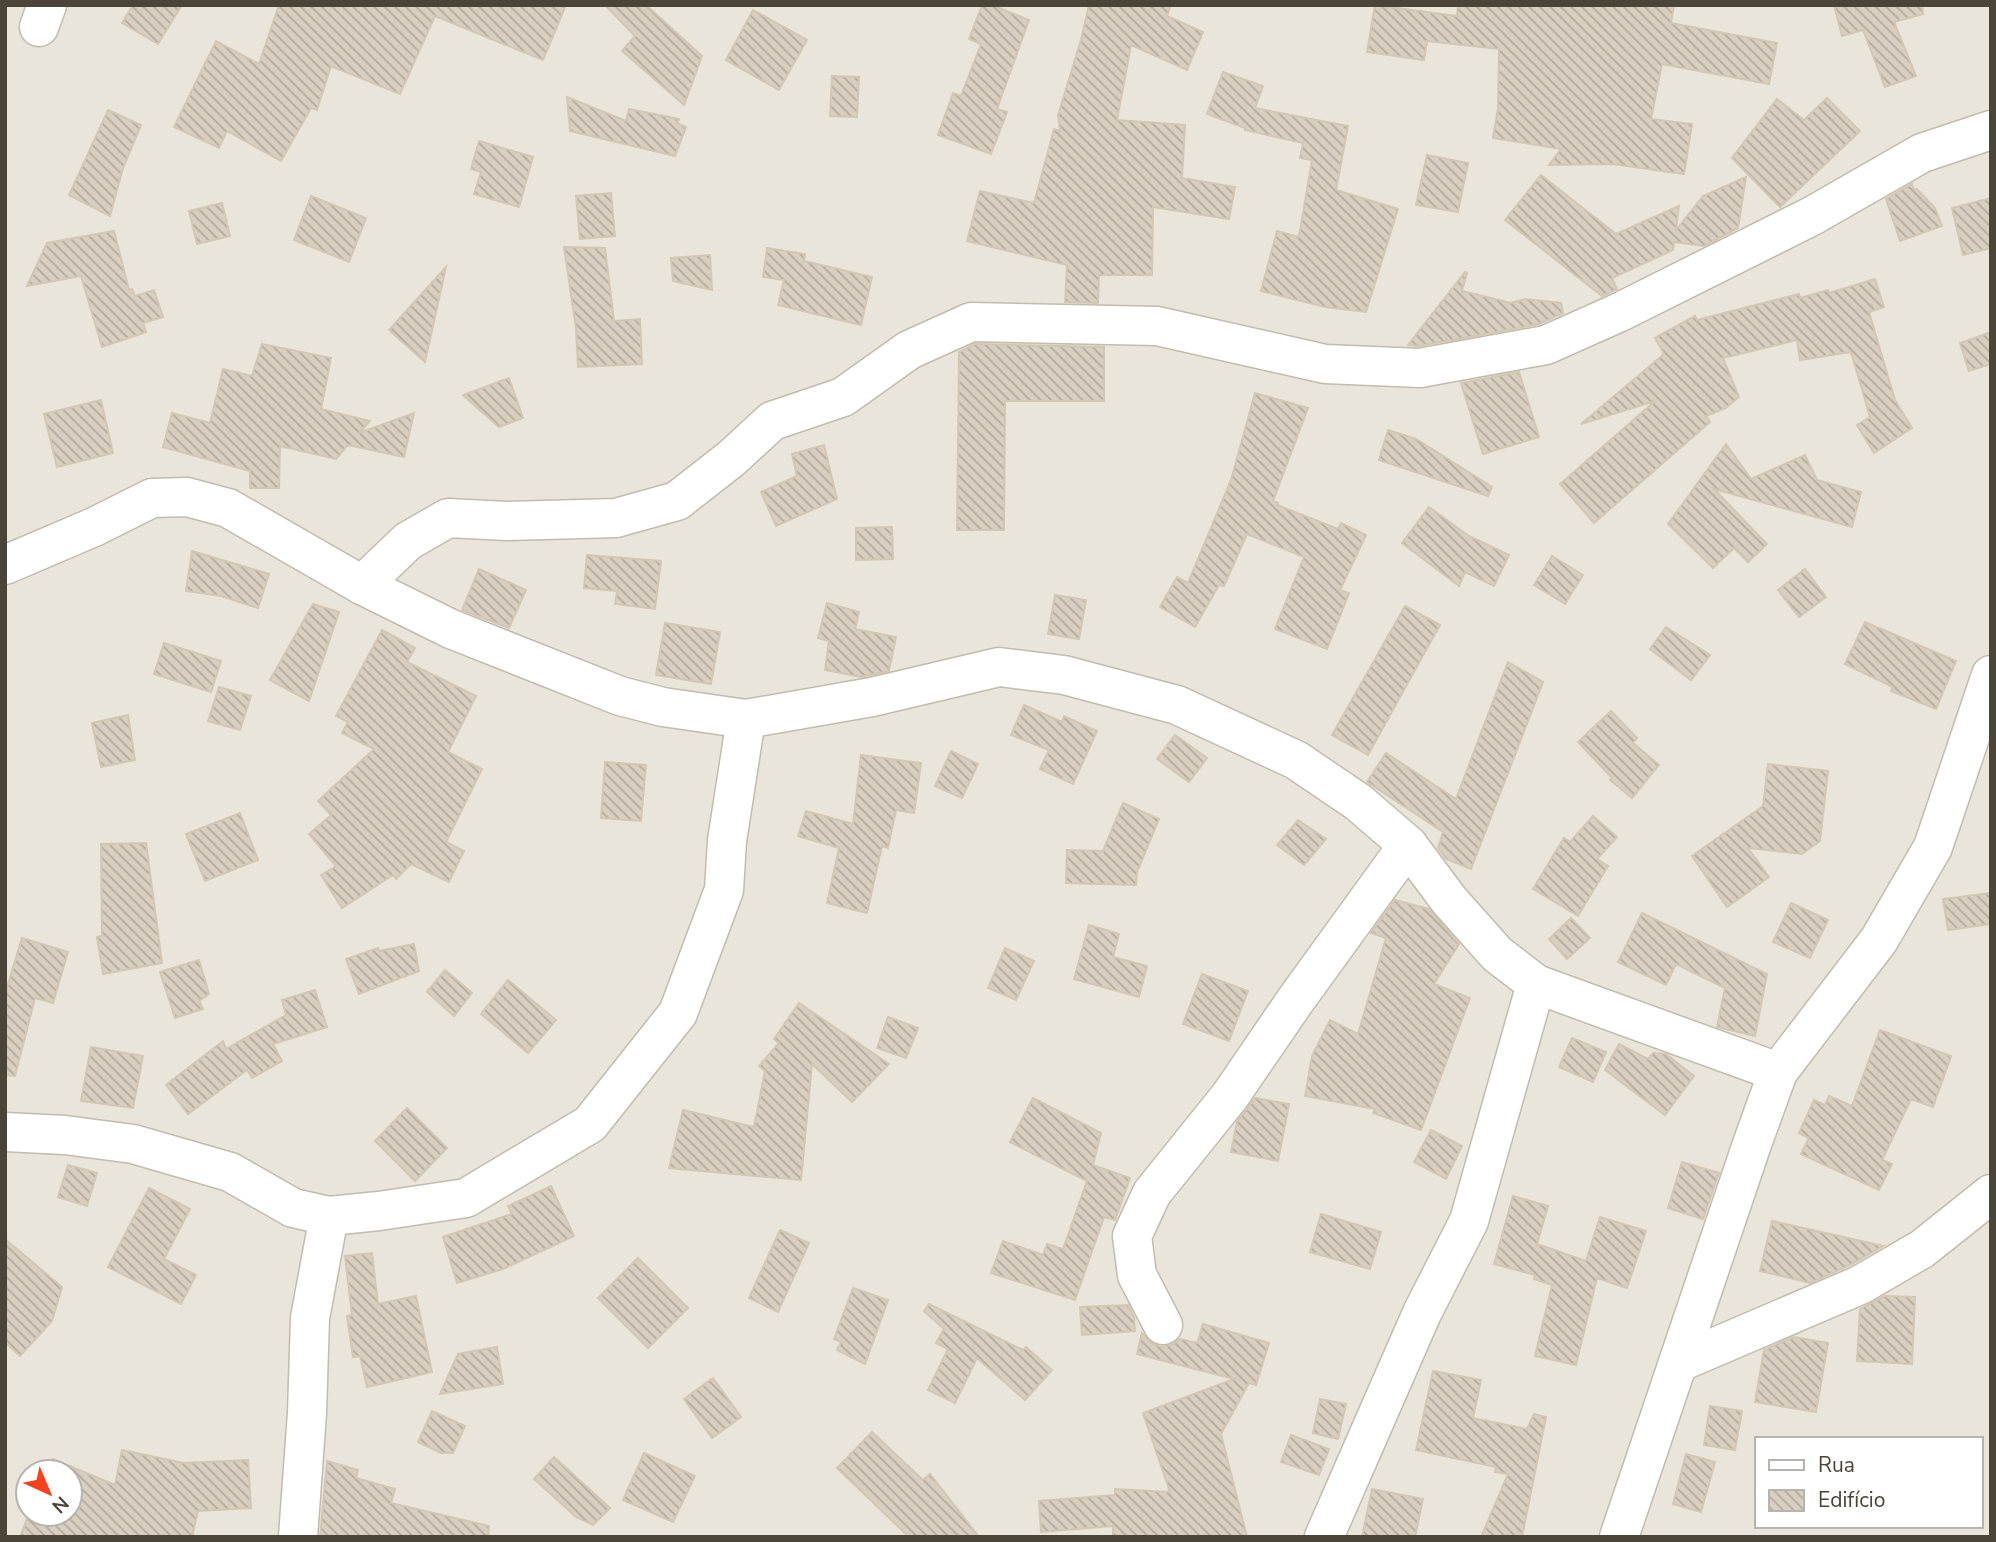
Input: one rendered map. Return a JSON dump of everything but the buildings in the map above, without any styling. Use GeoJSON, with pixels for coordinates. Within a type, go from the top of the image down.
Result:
{"type":"FeatureCollection","features":[{"type":"Feature","properties":{"kind":"street"},"geometry":{"type":"LineString","coordinates":[[362,585],[408,541],[449,518],[508,521],[616,518],[677,501],[732,458],[772,421],[843,397],[909,349],[971,323],[1157,327],[1325,364],[1420,368],[1546,345],[1620,312],[1812,216],[1922,153],[1991,130]]}},
{"type":"Feature","properties":{"kind":"street"},"geometry":{"type":"LineString","coordinates":[[5,565],[94,527],[152,498],[187,497],[228,508],[362,585],[451,629],[620,696],[663,707],[746,719],[872,697],[999,667],[1064,675],[1177,705],[1296,760],[1358,802],[1408,845],[1450,900],[1497,954],[1536,984],[1778,1072]]}},
{"type":"Feature","properties":{"kind":"street"},"geometry":{"type":"LineString","coordinates":[[1619,1537],[1778,1072],[1879,940],[1933,847],[1991,675]]}},
{"type":"Feature","properties":{"kind":"street"},"geometry":{"type":"LineString","coordinates":[[5,1132],[65,1135],[133,1144],[230,1172],[293,1208],[329,1216],[466,1198],[590,1124],[678,1013],[724,890],[727,841],[746,719]]}},
{"type":"Feature","properties":{"kind":"street"},"geometry":{"type":"LineString","coordinates":[[1163,1325],[1137,1275],[1132,1236],[1152,1193],[1230,1096],[1408,845]]}},
{"type":"Feature","properties":{"kind":"street"},"geometry":{"type":"LineString","coordinates":[[1324,1537],[1422,1313],[1469,1221],[1536,984]]}},
{"type":"Feature","properties":{"kind":"street"},"geometry":{"type":"LineString","coordinates":[[1678,1363],[1860,1285],[1922,1249],[1991,1194]]}},
{"type":"Feature","properties":{"kind":"street"},"geometry":{"type":"LineString","coordinates":[[298,1537],[307,1413],[310,1318],[329,1216]]}},
{"type":"Feature","properties":{"kind":"shaded area"},"geometry":{"type":"Polygon","coordinates":[[[5,5],[1991,5],[1991,1537],[5,1537],[5,5]]]}}]}
